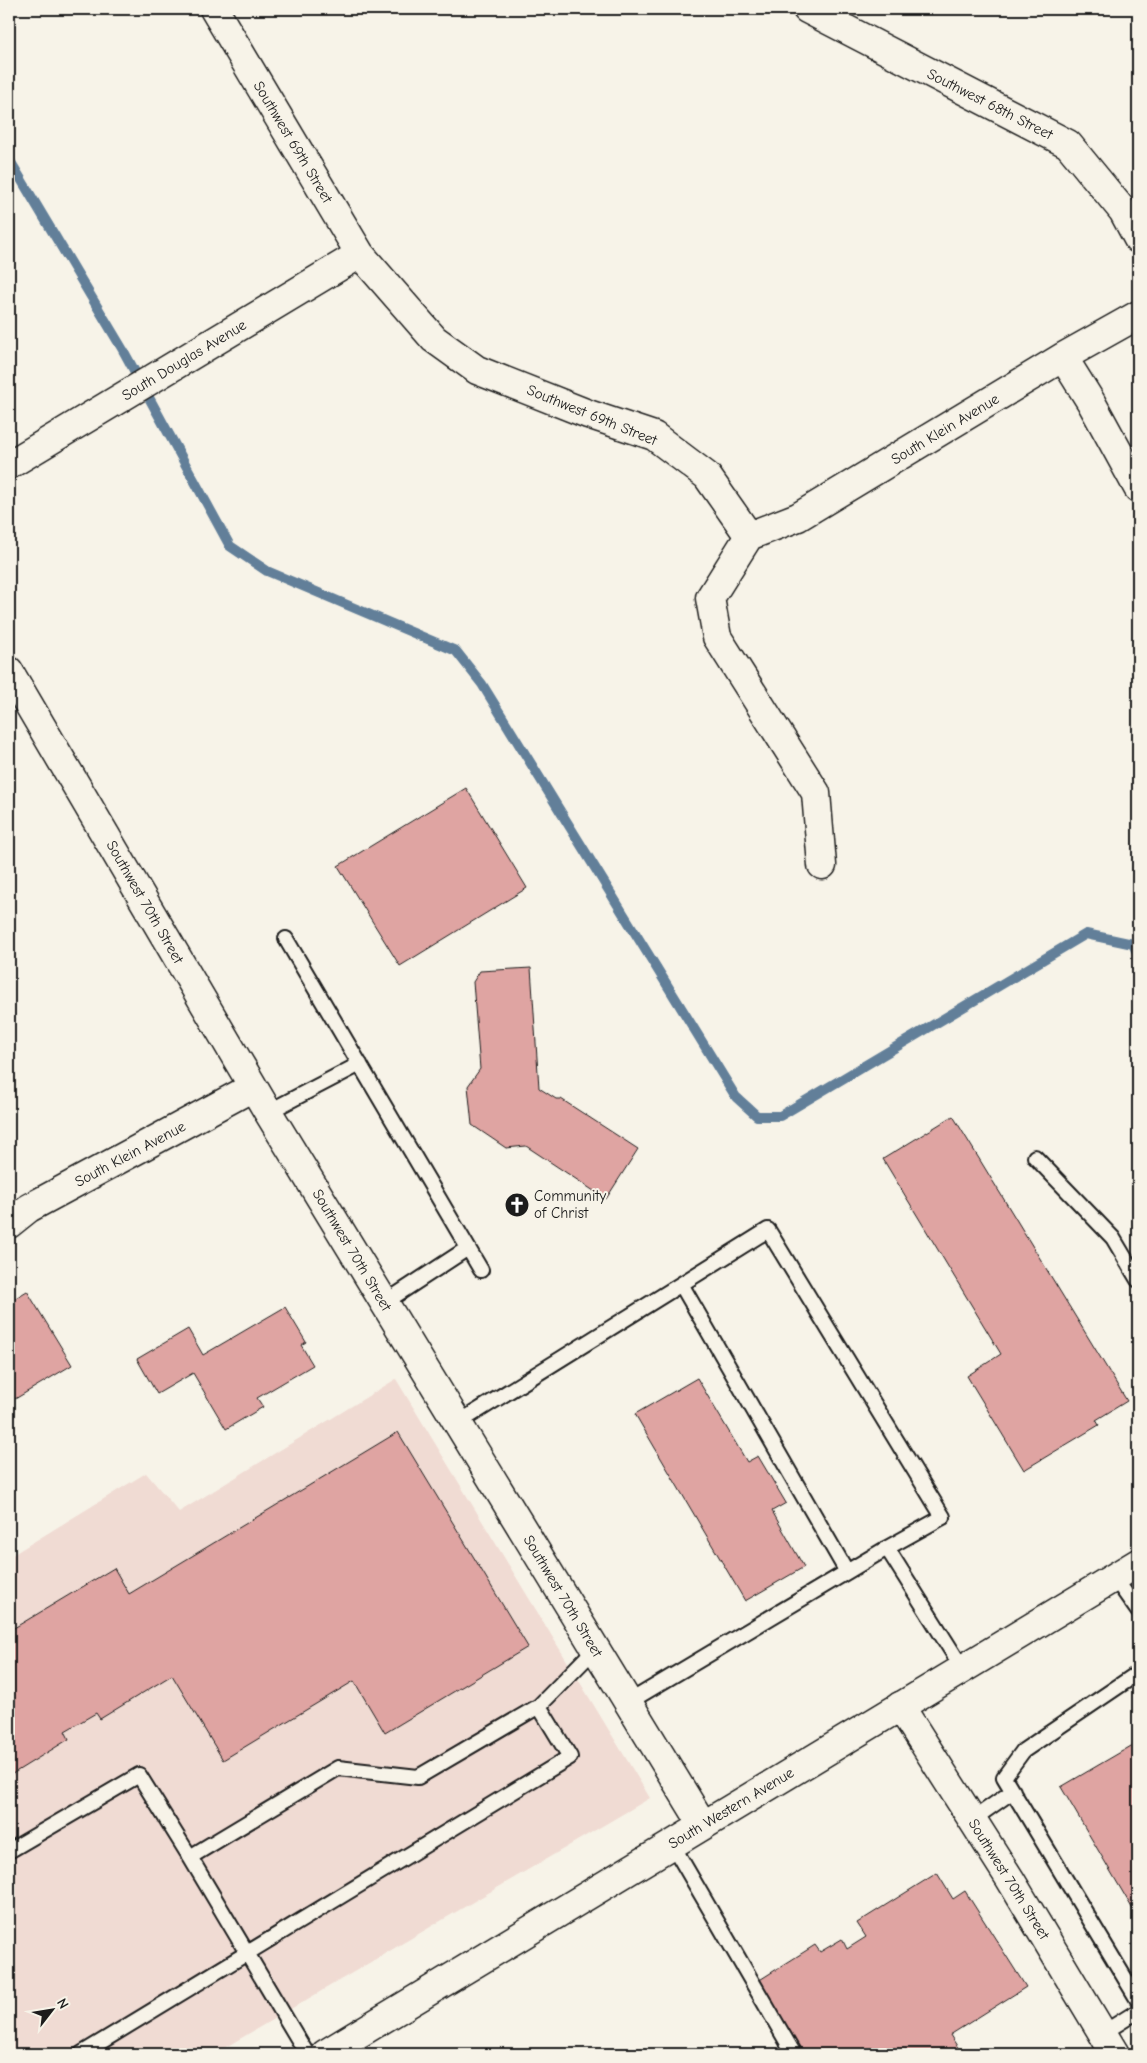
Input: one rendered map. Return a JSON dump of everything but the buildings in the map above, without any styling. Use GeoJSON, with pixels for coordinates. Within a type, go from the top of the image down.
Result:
{"type":"FeatureCollection","features":[{"type":"Feature","properties":{"kind":"street","name":"Southwest 69th Street"},"geometry":{"type":"LineString","coordinates":[[214,9],[360,254],[434,339],[478,370],[588,414],[654,436],[707,476],[749,536]]}},
{"type":"Feature","properties":{"kind":"street","name":"Southwest 68th Street"},"geometry":{"type":"LineString","coordinates":[[807,9],[1068,144],[1123,212],[1138,239]]}},
{"type":"Feature","properties":{"kind":"street","name":"South Douglas Avenue"},"geometry":{"type":"LineString","coordinates":[[9,465],[360,254]]}},
{"type":"Feature","properties":{"kind":"street","name":"South Klein Avenue"},"geometry":{"type":"LineString","coordinates":[[749,536],[798,517],[1138,315]]}},
{"type":"Feature","properties":{"kind":"street"},"geometry":{"type":"LineString","coordinates":[[1063,358],[1091,402],[1138,488]]}},
{"type":"Feature","properties":{"kind":"street"},"geometry":{"type":"LineString","coordinates":[[749,536],[710,598],[717,637],[816,793],[822,866]]}},
{"type":"Feature","properties":{"kind":"street","name":"Southwest 70th Street"},"geometry":{"type":"LineString","coordinates":[[9,671],[268,1112],[703,1825]]}},
{"type":"Feature","properties":{"kind":"street","name":"South Klein Avenue"},"geometry":{"type":"LineString","coordinates":[[9,1224],[29,1208],[253,1087]]}},
{"type":"Feature","properties":{"kind":"street","name":"South Western Avenue"},"geometry":{"type":"LineString","coordinates":[[324,2054],[354,2047],[672,1844],[1138,1562]]}},
{"type":"Feature","properties":{"kind":"street","name":"Southwest 70th Street"},"geometry":{"type":"LineString","coordinates":[[900,1706],[1109,2044]]}},
{"type":"Feature","properties":{"kind":"lane"},"geometry":{"type":"LineString","coordinates":[[286,939],[481,1270]]}},
{"type":"Feature","properties":{"kind":"lane"},"geometry":{"type":"LineString","coordinates":[[268,1112],[360,1064]]}},
{"type":"Feature","properties":{"kind":"lane"},"geometry":{"type":"LineString","coordinates":[[1035,1157],[1113,1238],[1138,1280]]}},
{"type":"Feature","properties":{"kind":"lane"},"geometry":{"type":"LineString","coordinates":[[458,1423],[768,1230],[943,1518],[887,1548],[628,1702]]}},
{"type":"Feature","properties":{"kind":"lane"},"geometry":{"type":"LineString","coordinates":[[384,1304],[468,1248]]}},
{"type":"Feature","properties":{"kind":"lane"},"geometry":{"type":"LineString","coordinates":[[681,1284],[847,1572]]}},
{"type":"Feature","properties":{"kind":"lane"},"geometry":{"type":"LineString","coordinates":[[887,1548],[962,1669]]}},
{"type":"Feature","properties":{"kind":"lane"},"geometry":{"type":"LineString","coordinates":[[1114,1577],[1138,1611]]}},
{"type":"Feature","properties":{"kind":"lane"},"geometry":{"type":"LineString","coordinates":[[190,1858],[338,1768],[418,1777],[539,1706],[595,1649]]}},
{"type":"Feature","properties":{"kind":"lane"},"geometry":{"type":"LineString","coordinates":[[1138,1673],[1023,1751],[1004,1777],[1138,2000]]}},
{"type":"Feature","properties":{"kind":"lane"},"geometry":{"type":"LineString","coordinates":[[81,2054],[570,1757],[539,1706]]}},
{"type":"Feature","properties":{"kind":"lane"},"geometry":{"type":"LineString","coordinates":[[9,1851],[139,1775],[307,2054]]}},
{"type":"Feature","properties":{"kind":"lane"},"geometry":{"type":"LineString","coordinates":[[972,1820],[1013,1791]]}},
{"type":"Feature","properties":{"kind":"lane"},"geometry":{"type":"LineString","coordinates":[[672,1844],[794,2054]]}},
{"type":"Feature","properties":{"kind":"lane"},"geometry":{"type":"LineString","coordinates":[[1109,2044],[1138,2011]]}},
{"type":"Feature","properties":{"kind":"shaded area"},"geometry":{"type":"Polygon","coordinates":[[[396,1379],[650,1798],[214,2054],[9,2054],[9,1557],[146,1473],[179,1512],[396,1379]]]}},
{"type":"Feature","properties":{"kind":"waterway"},"geometry":{"type":"LineString","coordinates":[[9,159],[123,350],[230,546],[267,571],[456,651],[482,684],[736,1097],[757,1116],[780,1116],[1086,934],[1133,944],[1138,954]]}},
{"type":"Feature","properties":{"kind":"place","name":"Community of Christ"},"geometry":{"type":"Point","coordinates":[517,1205]}}]}
